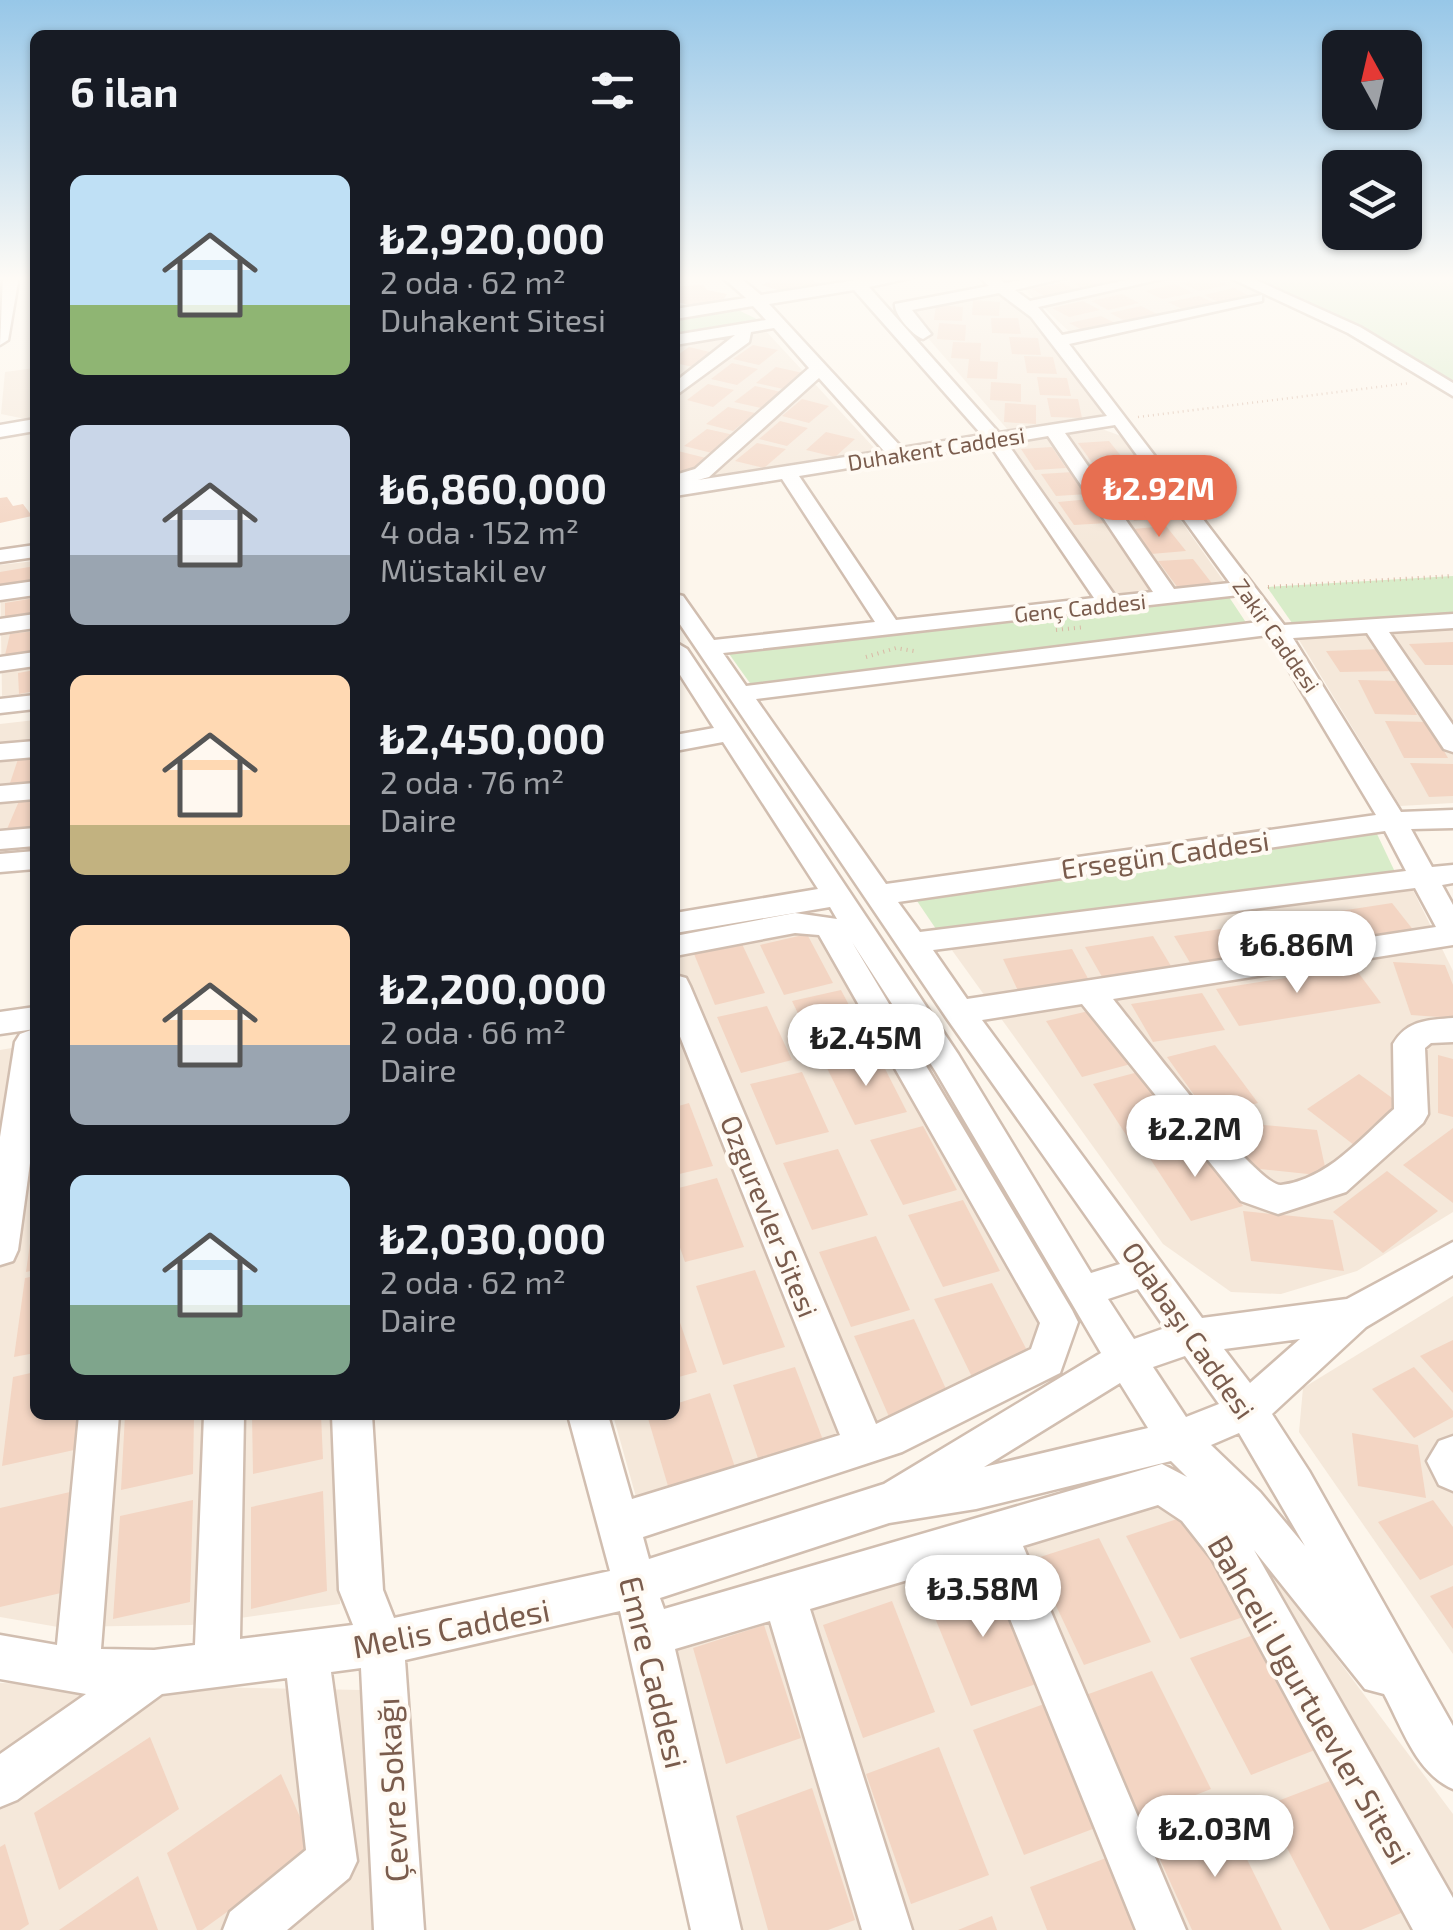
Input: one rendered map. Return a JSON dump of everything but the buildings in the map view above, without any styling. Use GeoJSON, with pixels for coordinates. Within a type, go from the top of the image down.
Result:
{"type":"FeatureCollection","features":[{"type":"Feature","properties":{"kind":"street"},"geometry":{"type":"LineString","coordinates":[[680,388],[708,366]]}},
{"type":"Feature","properties":{"kind":"street"},"geometry":{"type":"LineString","coordinates":[[934,366],[1001,438]]}},
{"type":"Feature","properties":{"kind":"street"},"geometry":{"type":"LineString","coordinates":[[946,366],[1001,438],[1109,604]]}},
{"type":"Feature","properties":{"kind":"street","name":"Zakir Caddesi"},"geometry":{"type":"LineString","coordinates":[[1079,366],[1276,630],[1450,921]]}},
{"type":"Feature","properties":{"kind":"street"},"geometry":{"type":"LineString","coordinates":[[1413,366],[1453,391]]}},
{"type":"Feature","properties":{"kind":"street"},"geometry":{"type":"LineString","coordinates":[[680,479],[702,473],[819,368],[898,454]]}},
{"type":"Feature","properties":{"kind":"street","name":"Duhakent Caddesi"},"geometry":{"type":"LineString","coordinates":[[680,489],[1120,419]]}},
{"type":"Feature","properties":{"kind":"street"},"geometry":{"type":"LineString","coordinates":[[0,431],[30,427]]}},
{"type":"Feature","properties":{"kind":"street"},"geometry":{"type":"LineString","coordinates":[[1054,430],[1168,597]]}},
{"type":"Feature","properties":{"kind":"street"},"geometry":{"type":"LineString","coordinates":[[787,472],[890,628]]}},
{"type":"Feature","properties":{"kind":"street"},"geometry":{"type":"LineString","coordinates":[[0,556],[30,552]]}},
{"type":"Feature","properties":{"kind":"street","name":"Genç Caddesi"},"geometry":{"type":"LineString","coordinates":[[691,649],[1245,588]]}},
{"type":"Feature","properties":{"kind":"street"},"geometry":{"type":"LineString","coordinates":[[0,592],[30,589]]}},
{"type":"Feature","properties":{"kind":"street","name":"Odabaşı Caddesi"},"geometry":{"type":"LineString","coordinates":[[680,615],[691,649],[730,733],[947,1063],[1178,1440],[1246,1506],[1442,1750]]}},
{"type":"Feature","properties":{"kind":"street","name":"Genç Caddesi"},"geometry":{"type":"LineString","coordinates":[[739,694],[1276,630],[1453,621]]}},
{"type":"Feature","properties":{"kind":"street"},"geometry":{"type":"LineString","coordinates":[[0,626],[30,622]]}},
{"type":"Feature","properties":{"kind":"street"},"geometry":{"type":"LineString","coordinates":[[1374,626],[1453,744]]}},
{"type":"Feature","properties":{"kind":"street","name":"Odabaşı Caddesi"},"geometry":{"type":"LineString","coordinates":[[691,649],[739,694],[959,1012],[1247,1412],[1294,1485],[1442,1750]]}},
{"type":"Feature","properties":{"kind":"street"},"geometry":{"type":"LineString","coordinates":[[0,664],[30,659]]}},
{"type":"Feature","properties":{"kind":"street"},"geometry":{"type":"LineString","coordinates":[[0,706],[30,703]]}},
{"type":"Feature","properties":{"kind":"street"},"geometry":{"type":"LineString","coordinates":[[680,742],[730,733]]}},
{"type":"Feature","properties":{"kind":"street"},"geometry":{"type":"LineString","coordinates":[[0,752],[30,749]]}},
{"type":"Feature","properties":{"kind":"street"},"geometry":{"type":"LineString","coordinates":[[0,794],[30,791]]}},
{"type":"Feature","properties":{"kind":"street","name":"Ersegün Caddesi"},"geometry":{"type":"LineString","coordinates":[[878,895],[1393,820],[1453,818]]}},
{"type":"Feature","properties":{"kind":"street"},"geometry":{"type":"LineString","coordinates":[[0,840],[30,837]]}},
{"type":"Feature","properties":{"kind":"street"},"geometry":{"type":"LineString","coordinates":[[0,863],[30,860]]}},
{"type":"Feature","properties":{"kind":"street","name":"Ersegün Caddesi"},"geometry":{"type":"LineString","coordinates":[[911,943],[1453,874]]}},
{"type":"Feature","properties":{"kind":"street"},"geometry":{"type":"LineString","coordinates":[[680,921],[837,896]]}},
{"type":"Feature","properties":{"kind":"street"},"geometry":{"type":"LineString","coordinates":[[959,1012],[1090,992],[1450,921]]}},
{"type":"Feature","properties":{"kind":"street"},"geometry":{"type":"LineString","coordinates":[[618,1524],[865,1446],[1046,1361],[1059,1322],[828,926],[796,923],[680,945]]}},
{"type":"Feature","properties":{"kind":"street"},"geometry":{"type":"LineString","coordinates":[[1090,992],[1224,1161],[1252,1190],[1278,1200],[1334,1182],[1411,1114],[1409,1044],[1424,1032],[1453,1030]]}},
{"type":"Feature","properties":{"kind":"street","name":"Ozgurevler Sitesi"},"geometry":{"type":"LineString","coordinates":[[680,998],[865,1446]]}},
{"type":"Feature","properties":{"kind":"street"},"geometry":{"type":"LineString","coordinates":[[0,1023],[30,1029]]}},
{"type":"Feature","properties":{"kind":"street"},"geometry":{"type":"LineString","coordinates":[[0,1250],[30,1050]]}},
{"type":"Feature","properties":{"kind":"street"},"geometry":{"type":"LineString","coordinates":[[1247,1412],[1353,1314],[1453,1257]]}},
{"type":"Feature","properties":{"kind":"street"},"geometry":{"type":"LineString","coordinates":[[1084,1292],[1148,1270]]}},
{"type":"Feature","properties":{"kind":"street","name":"Melis Caddesi"},"geometry":{"type":"LineString","coordinates":[[889,1502],[1126,1359],[1193,1336],[1353,1314]]}},
{"type":"Feature","properties":{"kind":"street","name":"Melis Caddesi"},"geometry":{"type":"LineString","coordinates":[[4,1660],[77,1671],[154,1673],[382,1644],[634,1586],[889,1502],[976,1489],[1178,1440],[1247,1412]]}},
{"type":"Feature","properties":{"kind":"street"},"geometry":{"type":"LineString","coordinates":[[77,1671],[98,1420]]}},
{"type":"Feature","properties":{"kind":"street"},"geometry":{"type":"LineString","coordinates":[[218,1666],[224,1420]]}},
{"type":"Feature","properties":{"kind":"street","name":"Çevre Sokağı"},"geometry":{"type":"LineString","coordinates":[[352,1420],[361,1590],[382,1644],[399,1930]]}},
{"type":"Feature","properties":{"kind":"street","name":"Emre Caddesi"},"geometry":{"type":"LineString","coordinates":[[589,1420],[650,1635],[716,1930]]}},
{"type":"Feature","properties":{"kind":"street"},"geometry":{"type":"LineString","coordinates":[[1453,1455],[1447,1461],[1453,1471]]}},
{"type":"Feature","properties":{"kind":"street","name":"Bahceli Ugurtuevler Sitesi"},"geometry":{"type":"LineString","coordinates":[[650,1635],[1162,1484],[1197,1507],[1228,1544],[1442,1928],[1438,1930]]}},
{"type":"Feature","properties":{"kind":"street"},"geometry":{"type":"LineString","coordinates":[[996,1533],[1161,1930]]}},
{"type":"Feature","properties":{"kind":"street"},"geometry":{"type":"LineString","coordinates":[[784,1595],[886,1930]]}},
{"type":"Feature","properties":{"kind":"street"},"geometry":{"type":"LineString","coordinates":[[248,1930],[332,1860],[306,1653]]}},
{"type":"Feature","properties":{"kind":"street"},"geometry":{"type":"LineString","coordinates":[[0,1784],[154,1673]]}},
{"type":"Feature","properties":{"kind":"path"},"geometry":{"type":"LineString","coordinates":[[1120,419],[1436,380]]}},
{"type":"Feature","properties":{"kind":"path"},"geometry":{"type":"LineString","coordinates":[[1245,588],[1453,576]]}},
{"type":"Feature","properties":{"kind":"shaded area"},"geometry":{"type":"Polygon","coordinates":[[[680,366],[798,366],[877,451],[680,483],[680,366]]]}},
{"type":"Feature","properties":{"kind":"shaded area"},"geometry":{"type":"Polygon","coordinates":[[[952,366],[1067,366],[1107,416],[1008,430],[952,366]]]}},
{"type":"Feature","properties":{"kind":"shaded area"},"geometry":{"type":"Polygon","coordinates":[[[30,369],[30,420],[1,414],[5,372],[30,369]]]}},
{"type":"Feature","properties":{"kind":"shaded area"},"geometry":{"type":"Polygon","coordinates":[[[1102,429],[1121,436],[1230,590],[1114,595],[1005,443],[1102,429]]]}},
{"type":"Feature","properties":{"kind":"shaded area"},"geometry":{"type":"Polygon","coordinates":[[[30,562],[30,693],[2,696],[0,565],[30,562]]]}},
{"type":"Feature","properties":{"kind":"shaded area"},"geometry":{"type":"Polygon","coordinates":[[[1453,629],[1453,803],[1400,806],[1296,635],[1453,629]]]}},
{"type":"Feature","properties":{"kind":"shaded area"},"geometry":{"type":"Polygon","coordinates":[[[30,721],[30,831],[0,834],[0,724],[30,721]]]}},
{"type":"Feature","properties":{"kind":"shaded area"},"geometry":{"type":"Polygon","coordinates":[[[1410,884],[1453,971],[1453,1212],[1357,1271],[1281,1294],[1231,1292],[1163,1244],[949,946],[1410,884]]]}},
{"type":"Feature","properties":{"kind":"shaded area"},"geometry":{"type":"Polygon","coordinates":[[[831,920],[1059,1322],[1067,1355],[647,1536],[614,1420],[680,1420],[680,938],[831,920]]]}},
{"type":"Feature","properties":{"kind":"shaded area"},"geometry":{"type":"Polygon","coordinates":[[[30,1045],[30,1420],[331,1420],[340,1604],[191,1625],[58,1627],[0,1617],[0,1050],[30,1045]]]}},
{"type":"Feature","properties":{"kind":"shaded area"},"geometry":{"type":"Polygon","coordinates":[[[1453,1296],[1453,1654],[1299,1432],[1303,1388],[1453,1296]]]}},
{"type":"Feature","properties":{"kind":"shaded area"},"geometry":{"type":"Polygon","coordinates":[[[1210,1488],[1453,1814],[1453,1930],[725,1930],[649,1635],[1210,1488]]]}},
{"type":"Feature","properties":{"kind":"shaded area"},"geometry":{"type":"Polygon","coordinates":[[[0,1683],[362,1690],[376,1930],[0,1930],[0,1683]]]}},
{"type":"Feature","properties":{"kind":"green space"},"geometry":{"type":"Polygon","coordinates":[[[1427,366],[1453,366],[1453,381],[1427,366]]]}},
{"type":"Feature","properties":{"kind":"green space"},"geometry":{"type":"Polygon","coordinates":[[[1453,576],[1453,613],[1292,623],[1267,587],[1453,576]]]}},
{"type":"Feature","properties":{"kind":"green space"},"geometry":{"type":"Polygon","coordinates":[[[1229,597],[1249,627],[752,686],[727,651],[1229,597]]]}},
{"type":"Feature","properties":{"kind":"green space"},"geometry":{"type":"Polygon","coordinates":[[[1377,834],[1395,872],[938,932],[917,901],[1377,834]]]}}]}
